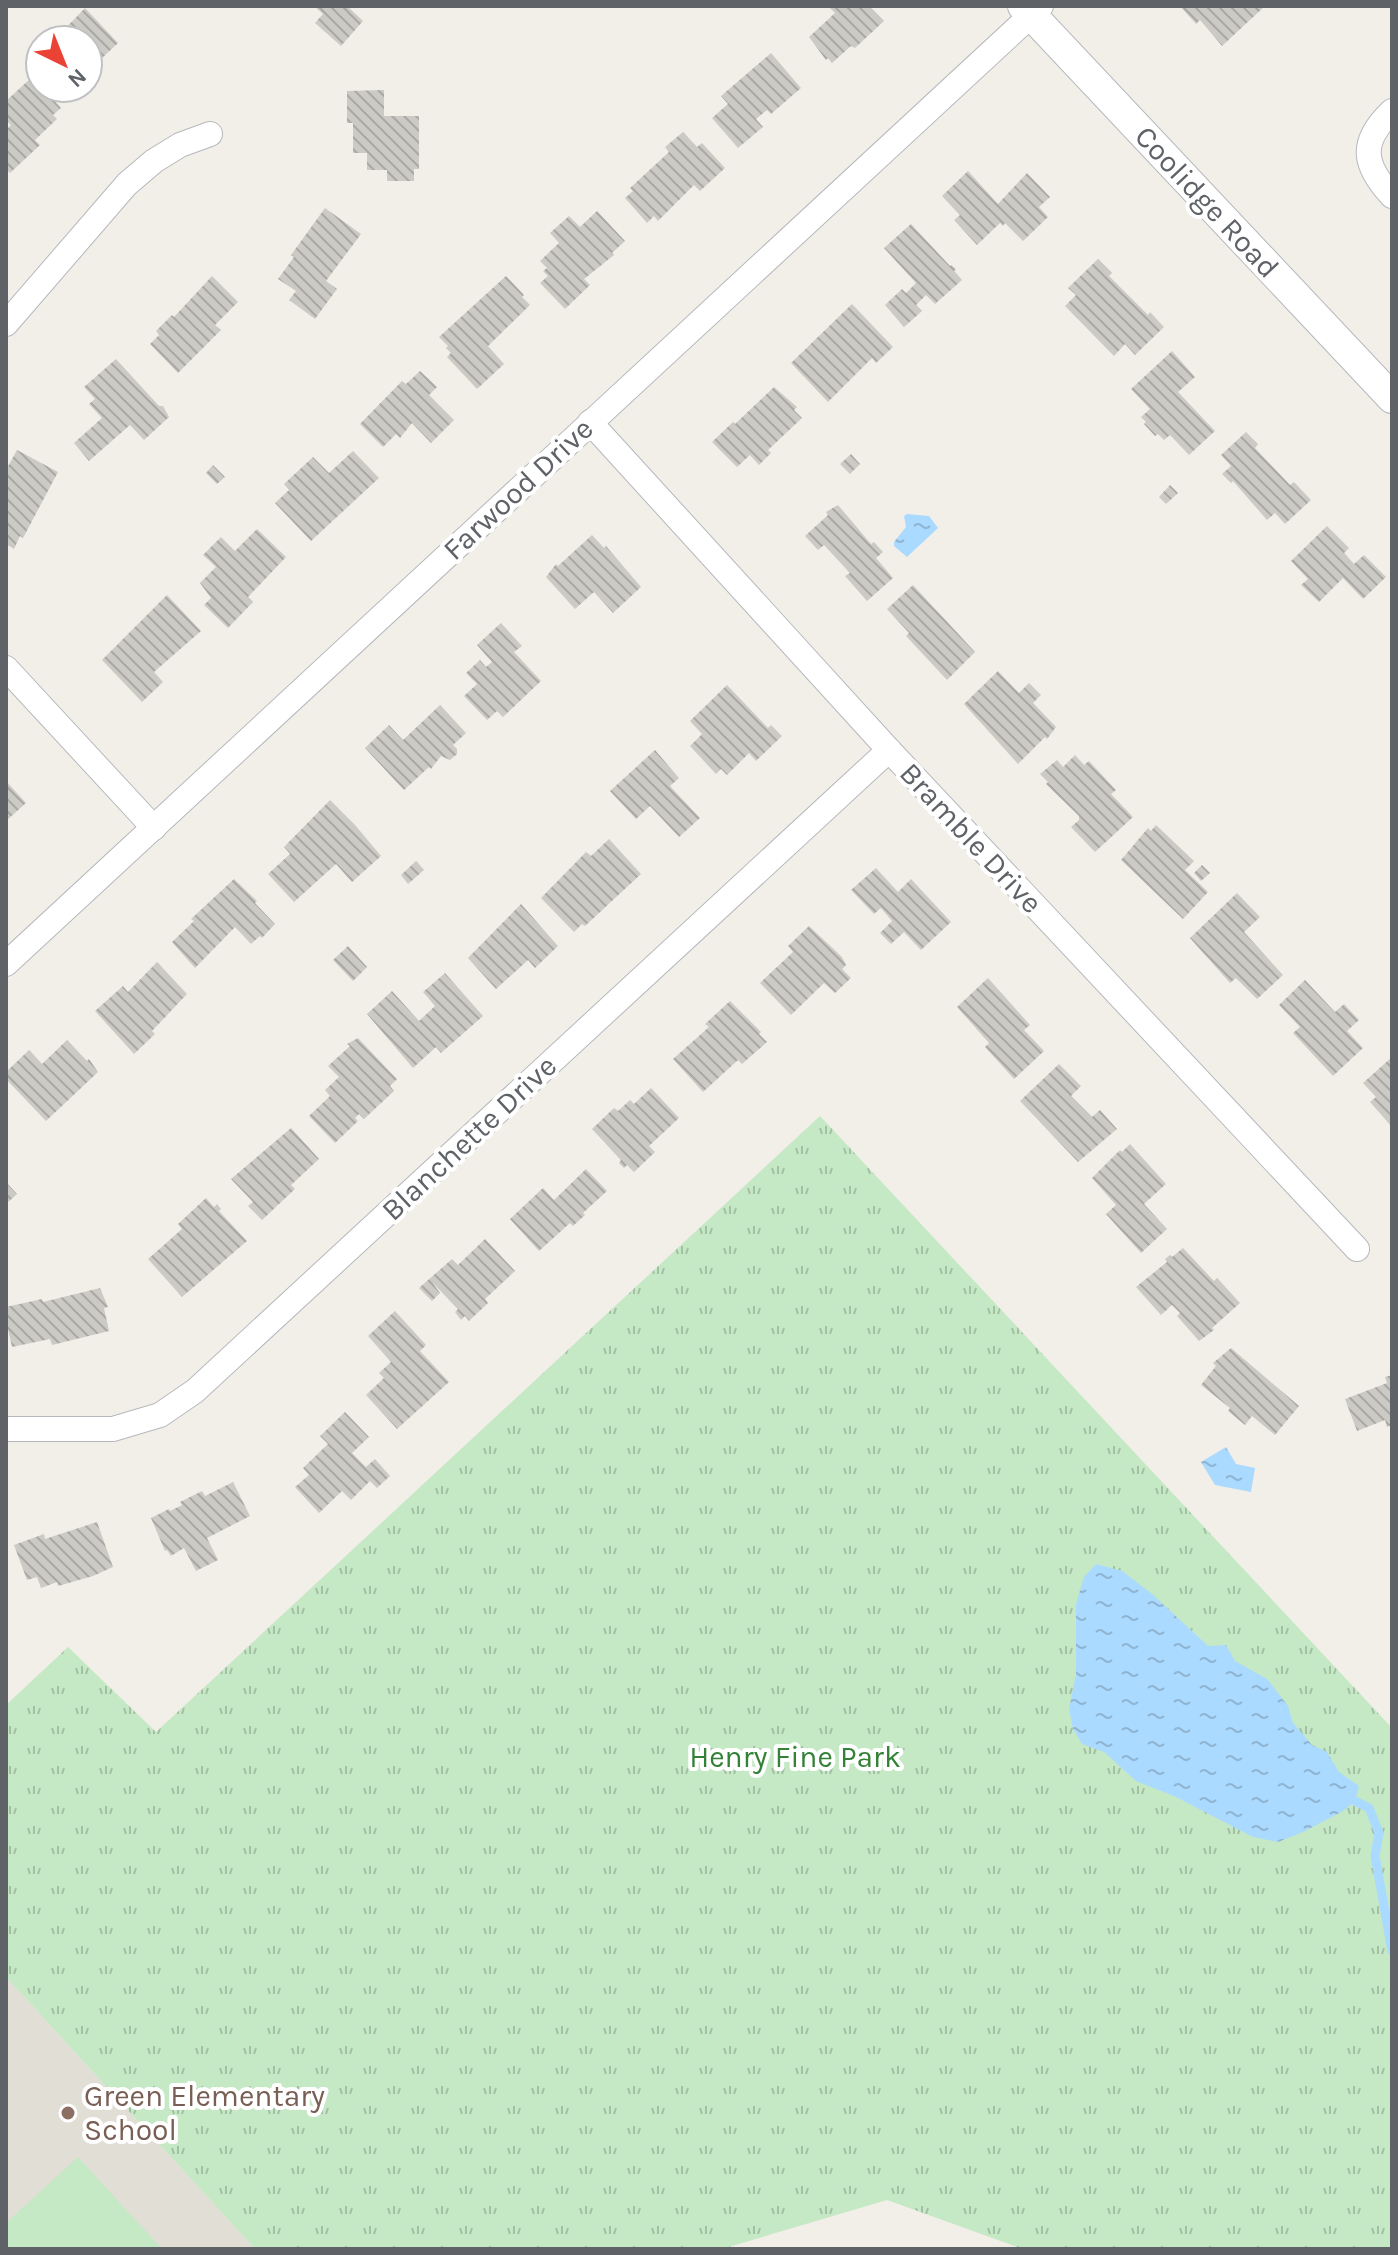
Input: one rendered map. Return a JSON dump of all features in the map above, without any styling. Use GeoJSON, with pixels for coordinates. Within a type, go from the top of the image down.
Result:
{"type":"FeatureCollection","features":[{"type":"Feature","properties":{"kind":"street","name":"Coolidge Road"},"geometry":{"type":"LineString","coordinates":[[1031,9],[1392,398]]}},
{"type":"Feature","properties":{"kind":"street","name":"Farwood Drive"},"geometry":{"type":"LineString","coordinates":[[6,964],[1031,9]]}},
{"type":"Feature","properties":{"kind":"street"},"geometry":{"type":"LineString","coordinates":[[1392,111],[1379,123],[1370,138],[1367,156],[1373,173],[1392,196]]}},
{"type":"Feature","properties":{"kind":"street"},"geometry":{"type":"LineString","coordinates":[[6,324],[127,184],[154,161],[180,145],[210,134]]}},
{"type":"Feature","properties":{"kind":"street","name":"Bramble Drive"},"geometry":{"type":"LineString","coordinates":[[590,422],[889,750],[1357,1249]]}},
{"type":"Feature","properties":{"kind":"street"},"geometry":{"type":"LineString","coordinates":[[6,668],[154,828]]}},
{"type":"Feature","properties":{"kind":"street","name":"Blanchette Drive"},"geometry":{"type":"LineString","coordinates":[[6,1429],[113,1429],[160,1415],[195,1391],[889,750]]}},
{"type":"Feature","properties":{"kind":"shaded area","name":"Green Elementary School"},"geometry":{"type":"Polygon","coordinates":[[[6,1977],[255,2249],[6,2249],[6,1977]]]}},
{"type":"Feature","properties":{"kind":"green space","name":"Henry Fine Park"},"geometry":{"type":"Polygon","coordinates":[[[820,1116],[1392,1728],[1392,2249],[1023,2249],[887,2200],[722,2249],[255,2249],[6,1977],[6,1705],[68,1647],[156,1732],[820,1116]]]}},
{"type":"Feature","properties":{"kind":"green space"},"geometry":{"type":"Polygon","coordinates":[[[78,2157],[162,2249],[6,2249],[6,2223],[78,2157]]]}},
{"type":"Feature","properties":{"kind":"water"},"geometry":{"type":"Polygon","coordinates":[[[904,516],[929,516],[938,528],[907,557],[894,546],[894,542],[906,527],[904,516]]]}},
{"type":"Feature","properties":{"kind":"water"},"geometry":{"type":"Polygon","coordinates":[[[1226,1447],[1236,1464],[1255,1468],[1251,1492],[1215,1485],[1201,1462],[1226,1447]]]}},
{"type":"Feature","properties":{"kind":"water"},"geometry":{"type":"Polygon","coordinates":[[[1096,1564],[1122,1571],[1208,1646],[1226,1645],[1235,1661],[1267,1679],[1288,1706],[1293,1723],[1312,1745],[1327,1752],[1339,1772],[1359,1786],[1355,1801],[1343,1811],[1278,1842],[1253,1837],[1176,1797],[1136,1781],[1104,1752],[1082,1744],[1073,1729],[1069,1709],[1076,1675],[1076,1604],[1084,1577],[1096,1564]]]}},
{"type":"Feature","properties":{"kind":"building"},"geometry":{"type":"Polygon","coordinates":[[[314,6],[347,6],[363,21],[341,46],[315,23],[323,14],[314,6]]]}},
{"type":"Feature","properties":{"kind":"building"},"geometry":{"type":"Polygon","coordinates":[[[828,6],[869,6],[884,21],[855,48],[851,46],[832,63],[828,58],[826,60],[809,37],[835,13],[828,6]]]}},
{"type":"Feature","properties":{"kind":"building"},"geometry":{"type":"Polygon","coordinates":[[[1180,6],[1265,6],[1222,46],[1200,20],[1196,24],[1180,6]]]}},
{"type":"Feature","properties":{"kind":"building"},"geometry":{"type":"Polygon","coordinates":[[[85,8],[100,24],[70,24],[85,8]]]}},
{"type":"Feature","properties":{"kind":"building"},"geometry":{"type":"Polygon","coordinates":[[[104,28],[118,43],[104,56],[104,28]]]}},
{"type":"Feature","properties":{"kind":"building"},"geometry":{"type":"Polygon","coordinates":[[[771,53],[801,88],[771,114],[767,110],[756,119],[763,127],[738,148],[712,118],[728,104],[721,96],[771,53]]]}},
{"type":"Feature","properties":{"kind":"building"},"geometry":{"type":"Polygon","coordinates":[[[24,84],[24,104],[57,104],[61,108],[53,115],[57,119],[35,140],[40,145],[10,173],[6,169],[6,130],[11,125],[6,120],[6,101],[24,84]]]}},
{"type":"Feature","properties":{"kind":"building"},"geometry":{"type":"Polygon","coordinates":[[[384,90],[384,116],[419,116],[419,169],[414,169],[414,181],[387,181],[387,170],[367,170],[367,153],[353,153],[353,123],[347,123],[347,91],[384,90]]]}},
{"type":"Feature","properties":{"kind":"building"},"geometry":{"type":"Polygon","coordinates":[[[683,132],[697,147],[702,143],[725,168],[700,191],[694,185],[658,221],[654,216],[647,223],[625,198],[633,191],[630,188],[669,152],[665,147],[683,132]]]}},
{"type":"Feature","properties":{"kind":"building"},"geometry":{"type":"Polygon","coordinates":[[[968,171],[998,204],[1027,173],[1050,197],[1039,207],[1048,217],[1023,241],[1005,223],[1003,226],[1000,223],[977,245],[954,220],[960,215],[942,196],[968,171]]]}},
{"type":"Feature","properties":{"kind":"building"},"geometry":{"type":"Polygon","coordinates":[[[325,208],[361,234],[326,281],[337,289],[315,319],[289,300],[296,291],[278,279],[294,257],[291,255],[325,208]]]}},
{"type":"Feature","properties":{"kind":"building"},"geometry":{"type":"Polygon","coordinates":[[[597,211],[625,241],[612,253],[614,255],[584,279],[590,285],[565,309],[540,283],[548,276],[543,271],[547,268],[540,261],[559,243],[550,233],[569,216],[580,227],[597,211]]]}},
{"type":"Feature","properties":{"kind":"building"},"geometry":{"type":"Polygon","coordinates":[[[911,224],[956,269],[954,271],[962,280],[935,304],[926,295],[916,305],[922,311],[904,327],[885,305],[902,289],[906,293],[916,283],[884,248],[911,224]]]}},
{"type":"Feature","properties":{"kind":"building"},"geometry":{"type":"Polygon","coordinates":[[[1098,259],[1112,273],[1109,276],[1164,327],[1135,355],[1125,344],[1114,356],[1065,306],[1076,295],[1068,288],[1098,259]]]}},
{"type":"Feature","properties":{"kind":"building"},"geometry":{"type":"Polygon","coordinates":[[[212,276],[238,302],[215,325],[221,330],[178,373],[150,344],[159,335],[156,331],[172,315],[174,317],[212,276]]]}},
{"type":"Feature","properties":{"kind":"building"},"geometry":{"type":"Polygon","coordinates":[[[506,276],[530,305],[488,346],[504,364],[477,389],[447,357],[451,353],[439,337],[506,276]]]}},
{"type":"Feature","properties":{"kind":"building"},"geometry":{"type":"Polygon","coordinates":[[[852,304],[893,347],[876,363],[872,358],[828,402],[791,363],[852,304]]]}},
{"type":"Feature","properties":{"kind":"building"},"geometry":{"type":"Polygon","coordinates":[[[1172,351],[1195,377],[1178,392],[1215,431],[1189,455],[1170,435],[1164,440],[1158,434],[1155,436],[1144,424],[1146,422],[1141,417],[1150,409],[1131,389],[1172,351]]]}},
{"type":"Feature","properties":{"kind":"building"},"geometry":{"type":"Polygon","coordinates":[[[116,359],[159,406],[163,406],[169,417],[144,440],[130,425],[89,461],[74,443],[102,418],[89,404],[95,399],[84,387],[116,359]]]}},
{"type":"Feature","properties":{"kind":"building"},"geometry":{"type":"Polygon","coordinates":[[[420,371],[437,387],[429,395],[454,420],[431,443],[412,423],[400,438],[396,434],[383,447],[360,424],[402,381],[406,384],[420,371]]]}},
{"type":"Feature","properties":{"kind":"building"},"geometry":{"type":"Polygon","coordinates":[[[774,387],[797,407],[794,410],[802,418],[768,450],[771,453],[759,465],[750,455],[737,467],[712,442],[774,387]]]}},
{"type":"Feature","properties":{"kind":"building"},"geometry":{"type":"Polygon","coordinates":[[[1246,432],[1258,444],[1255,448],[1290,485],[1294,482],[1311,500],[1285,524],[1275,513],[1267,520],[1233,481],[1231,483],[1222,474],[1231,466],[1221,455],[1246,432]]]}},
{"type":"Feature","properties":{"kind":"building"},"geometry":{"type":"Polygon","coordinates":[[[17,450],[58,472],[14,549],[6,544],[6,470],[17,450]]]}},
{"type":"Feature","properties":{"kind":"building"},"geometry":{"type":"Polygon","coordinates":[[[353,451],[379,478],[311,541],[275,503],[289,490],[284,484],[313,457],[329,473],[353,451]]]}},
{"type":"Feature","properties":{"kind":"building"},"geometry":{"type":"Polygon","coordinates":[[[851,454],[860,464],[850,474],[840,464],[851,454]]]}},
{"type":"Feature","properties":{"kind":"building"},"geometry":{"type":"Polygon","coordinates":[[[213,465],[225,477],[217,484],[206,473],[213,465]]]}},
{"type":"Feature","properties":{"kind":"building"},"geometry":{"type":"Polygon","coordinates":[[[1170,485],[1178,493],[1166,504],[1159,497],[1170,485]]]}},
{"type":"Feature","properties":{"kind":"building"},"geometry":{"type":"Polygon","coordinates":[[[838,505],[871,544],[874,542],[883,552],[876,558],[893,578],[867,601],[845,576],[850,573],[824,545],[818,550],[805,536],[828,515],[826,512],[838,505]]]}},
{"type":"Feature","properties":{"kind":"building"},"geometry":{"type":"Polygon","coordinates":[[[1327,526],[1349,548],[1344,553],[1354,564],[1364,555],[1386,577],[1363,599],[1343,578],[1319,602],[1301,585],[1308,579],[1291,561],[1327,526]]]}},
{"type":"Feature","properties":{"kind":"building"},"geometry":{"type":"Polygon","coordinates":[[[257,529],[286,557],[248,597],[253,602],[228,628],[204,605],[211,598],[200,583],[216,567],[203,555],[221,537],[235,551],[257,529]]]}},
{"type":"Feature","properties":{"kind":"building"},"geometry":{"type":"Polygon","coordinates":[[[592,535],[604,548],[606,546],[641,587],[613,613],[594,592],[575,609],[546,577],[556,564],[558,566],[592,535]]]}},
{"type":"Feature","properties":{"kind":"building"},"geometry":{"type":"Polygon","coordinates":[[[913,585],[975,652],[947,680],[906,636],[909,633],[887,609],[913,585]]]}},
{"type":"Feature","properties":{"kind":"building"},"geometry":{"type":"Polygon","coordinates":[[[167,595],[201,631],[154,672],[163,682],[142,702],[102,660],[167,595]]]}},
{"type":"Feature","properties":{"kind":"building"},"geometry":{"type":"Polygon","coordinates":[[[501,623],[522,646],[514,652],[541,681],[503,717],[497,711],[487,720],[464,696],[477,684],[466,673],[480,660],[486,667],[492,662],[477,645],[501,623]]]}},
{"type":"Feature","properties":{"kind":"building"},"geometry":{"type":"Polygon","coordinates":[[[998,671],[1019,693],[1029,683],[1041,695],[1033,703],[1056,727],[1018,764],[964,704],[998,671]]]}},
{"type":"Feature","properties":{"kind":"building"},"geometry":{"type":"Polygon","coordinates":[[[727,685],[768,728],[771,725],[782,736],[756,761],[749,753],[727,775],[721,769],[716,774],[690,746],[702,734],[690,721],[727,685]]]}},
{"type":"Feature","properties":{"kind":"building"},"geometry":{"type":"Polygon","coordinates":[[[440,705],[466,733],[453,745],[457,754],[450,760],[441,756],[431,769],[429,767],[404,790],[365,748],[389,725],[403,740],[440,705]]]}},
{"type":"Feature","properties":{"kind":"building"},"geometry":{"type":"Polygon","coordinates":[[[655,750],[679,778],[670,786],[700,818],[679,837],[650,806],[636,819],[610,791],[655,750]]]}},
{"type":"Feature","properties":{"kind":"building"},"geometry":{"type":"Polygon","coordinates":[[[1075,755],[1084,765],[1089,761],[1116,790],[1111,794],[1133,817],[1095,852],[1071,827],[1079,816],[1046,784],[1048,782],[1040,774],[1057,760],[1063,767],[1075,755]]]}},
{"type":"Feature","properties":{"kind":"building"},"geometry":{"type":"Polygon","coordinates":[[[6,781],[26,803],[6,821],[6,781]]]}},
{"type":"Feature","properties":{"kind":"building"},"geometry":{"type":"Polygon","coordinates":[[[330,800],[381,856],[352,882],[336,864],[294,902],[268,874],[290,854],[284,847],[330,800]]]}},
{"type":"Feature","properties":{"kind":"building"},"geometry":{"type":"Polygon","coordinates":[[[1156,825],[1194,861],[1185,870],[1208,892],[1183,919],[1121,860],[1148,828],[1151,831],[1156,825]]]}},
{"type":"Feature","properties":{"kind":"building"},"geometry":{"type":"Polygon","coordinates":[[[609,839],[641,874],[585,926],[582,924],[574,932],[541,898],[586,852],[591,856],[609,839]]]}},
{"type":"Feature","properties":{"kind":"building"},"geometry":{"type":"Polygon","coordinates":[[[416,861],[424,870],[408,884],[401,875],[416,861]]]}},
{"type":"Feature","properties":{"kind":"building"},"geometry":{"type":"Polygon","coordinates":[[[1202,865],[1210,873],[1201,881],[1194,873],[1202,865]]]}},
{"type":"Feature","properties":{"kind":"building"},"geometry":{"type":"Polygon","coordinates":[[[876,868],[898,892],[911,879],[951,922],[921,950],[904,932],[891,944],[880,933],[892,921],[881,908],[874,914],[851,890],[876,868]]]}},
{"type":"Feature","properties":{"kind":"building"},"geometry":{"type":"Polygon","coordinates":[[[234,879],[275,924],[262,938],[260,936],[251,944],[235,927],[195,968],[172,942],[194,921],[191,919],[234,879]]]}},
{"type":"Feature","properties":{"kind":"building"},"geometry":{"type":"Polygon","coordinates":[[[1237,893],[1260,917],[1244,932],[1283,975],[1257,999],[1236,978],[1230,983],[1190,938],[1237,893]]]}},
{"type":"Feature","properties":{"kind":"building"},"geometry":{"type":"Polygon","coordinates":[[[521,904],[558,946],[535,968],[528,960],[496,989],[468,958],[521,904]]]}},
{"type":"Feature","properties":{"kind":"building"},"geometry":{"type":"Polygon","coordinates":[[[809,926],[842,957],[846,965],[842,969],[851,978],[835,993],[824,983],[791,1015],[760,983],[793,952],[788,946],[809,926]]]}},
{"type":"Feature","properties":{"kind":"building"},"geometry":{"type":"Polygon","coordinates":[[[348,946],[367,967],[353,981],[333,960],[348,946]]]}},
{"type":"Feature","properties":{"kind":"building"},"geometry":{"type":"Polygon","coordinates":[[[157,962],[187,994],[152,1031],[155,1034],[134,1054],[95,1011],[123,986],[128,992],[157,962]]]}},
{"type":"Feature","properties":{"kind":"building"},"geometry":{"type":"Polygon","coordinates":[[[445,973],[483,1016],[441,1053],[436,1047],[413,1068],[367,1014],[392,991],[419,1021],[435,1006],[423,992],[445,973]]]}},
{"type":"Feature","properties":{"kind":"building"},"geometry":{"type":"Polygon","coordinates":[[[988,978],[1030,1025],[1024,1030],[1044,1051],[1014,1079],[985,1047],[989,1043],[957,1007],[988,978]]]}},
{"type":"Feature","properties":{"kind":"building"},"geometry":{"type":"Polygon","coordinates":[[[1305,980],[1335,1012],[1344,1004],[1359,1020],[1347,1031],[1363,1048],[1333,1076],[1293,1033],[1300,1027],[1279,1005],[1305,980]]]}},
{"type":"Feature","properties":{"kind":"building"},"geometry":{"type":"Polygon","coordinates":[[[730,1001],[767,1042],[742,1064],[738,1060],[703,1092],[673,1059],[709,1027],[705,1024],[730,1001]]]}},
{"type":"Feature","properties":{"kind":"building"},"geometry":{"type":"Polygon","coordinates":[[[358,1038],[397,1079],[390,1086],[394,1091],[364,1119],[359,1114],[355,1118],[358,1121],[335,1143],[309,1116],[330,1096],[325,1090],[339,1077],[328,1066],[350,1046],[347,1044],[358,1038]]]}},
{"type":"Feature","properties":{"kind":"building"},"geometry":{"type":"Polygon","coordinates":[[[67,1040],[87,1061],[89,1059],[98,1072],[46,1121],[6,1079],[6,1072],[29,1050],[42,1064],[67,1040]]]}},
{"type":"Feature","properties":{"kind":"building"},"geometry":{"type":"Polygon","coordinates":[[[1392,1057],[1392,1127],[1370,1102],[1376,1097],[1363,1083],[1392,1057]]]}},
{"type":"Feature","properties":{"kind":"building"},"geometry":{"type":"Polygon","coordinates":[[[1059,1064],[1081,1086],[1071,1096],[1092,1117],[1100,1110],[1117,1129],[1078,1162],[1020,1101],[1059,1064]]]}},
{"type":"Feature","properties":{"kind":"building"},"geometry":{"type":"Polygon","coordinates":[[[651,1088],[679,1118],[649,1146],[655,1152],[634,1172],[627,1165],[624,1168],[619,1163],[621,1160],[592,1129],[614,1108],[618,1111],[630,1100],[634,1104],[651,1088]]]}},
{"type":"Feature","properties":{"kind":"building"},"geometry":{"type":"Polygon","coordinates":[[[291,1128],[319,1159],[291,1185],[295,1189],[262,1220],[248,1206],[253,1202],[231,1179],[291,1128]]]}},
{"type":"Feature","properties":{"kind":"building"},"geometry":{"type":"Polygon","coordinates":[[[1130,1144],[1166,1184],[1144,1204],[1167,1229],[1141,1253],[1106,1214],[1116,1205],[1092,1178],[1130,1144]]]}},
{"type":"Feature","properties":{"kind":"building"},"geometry":{"type":"Polygon","coordinates":[[[586,1169],[607,1191],[573,1226],[570,1223],[539,1251],[510,1219],[543,1188],[554,1200],[586,1169]]]}},
{"type":"Feature","properties":{"kind":"building"},"geometry":{"type":"Polygon","coordinates":[[[6,1182],[17,1194],[6,1204],[6,1182]]]}},
{"type":"Feature","properties":{"kind":"building"},"geometry":{"type":"Polygon","coordinates":[[[206,1198],[214,1207],[217,1204],[221,1209],[219,1211],[247,1241],[182,1297],[148,1259],[182,1229],[178,1224],[206,1198]]]}},
{"type":"Feature","properties":{"kind":"building"},"geometry":{"type":"Polygon","coordinates":[[[485,1239],[515,1271],[485,1299],[488,1303],[469,1321],[465,1316],[461,1320],[455,1312],[458,1309],[432,1282],[440,1293],[432,1301],[419,1288],[452,1259],[458,1265],[485,1239]]]}},
{"type":"Feature","properties":{"kind":"building"},"geometry":{"type":"Polygon","coordinates":[[[1183,1248],[1240,1303],[1199,1341],[1177,1316],[1180,1313],[1172,1305],[1161,1315],[1136,1287],[1167,1262],[1165,1259],[1183,1248]]]}},
{"type":"Feature","properties":{"kind":"building"},"geometry":{"type":"Polygon","coordinates":[[[100,1288],[108,1307],[104,1308],[109,1331],[52,1345],[50,1339],[12,1347],[6,1307],[42,1299],[43,1302],[100,1288]]]}},
{"type":"Feature","properties":{"kind":"building"},"geometry":{"type":"Polygon","coordinates":[[[395,1311],[426,1345],[420,1351],[449,1382],[397,1429],[366,1395],[384,1378],[379,1373],[391,1362],[368,1336],[395,1311]]]}},
{"type":"Feature","properties":{"kind":"building"},"geometry":{"type":"Polygon","coordinates":[[[1231,1348],[1299,1406],[1275,1435],[1252,1416],[1245,1425],[1228,1411],[1230,1408],[1201,1385],[1216,1366],[1213,1363],[1231,1348]]]}},
{"type":"Feature","properties":{"kind":"building"},"geometry":{"type":"Polygon","coordinates":[[[1392,1375],[1392,1425],[1387,1427],[1385,1420],[1357,1431],[1345,1399],[1387,1383],[1385,1377],[1392,1375]]]}},
{"type":"Feature","properties":{"kind":"building"},"geometry":{"type":"Polygon","coordinates":[[[345,1412],[369,1437],[352,1453],[366,1467],[375,1459],[390,1476],[377,1488],[370,1481],[351,1500],[342,1491],[319,1513],[295,1487],[309,1475],[303,1468],[328,1444],[320,1436],[345,1412]]]}},
{"type":"Feature","properties":{"kind":"building"},"geometry":{"type":"Polygon","coordinates":[[[233,1482],[250,1516],[207,1538],[218,1560],[196,1571],[184,1548],[171,1556],[165,1551],[151,1518],[182,1505],[180,1502],[202,1491],[205,1496],[233,1482]]]}},
{"type":"Feature","properties":{"kind":"building"},"geometry":{"type":"Polygon","coordinates":[[[97,1522],[113,1567],[58,1586],[57,1582],[41,1588],[37,1577],[27,1580],[14,1545],[44,1534],[45,1539],[97,1522]]]}},
{"type":"Feature","properties":{"kind":"waterway"},"geometry":{"type":"LineString","coordinates":[[1355,1801],[1369,1808],[1379,1833],[1375,1856],[1392,1951]]}},
{"type":"Feature","properties":{"kind":"place","name":"Green Elementary School"},"geometry":{"type":"Point","coordinates":[68,2113]}}]}
